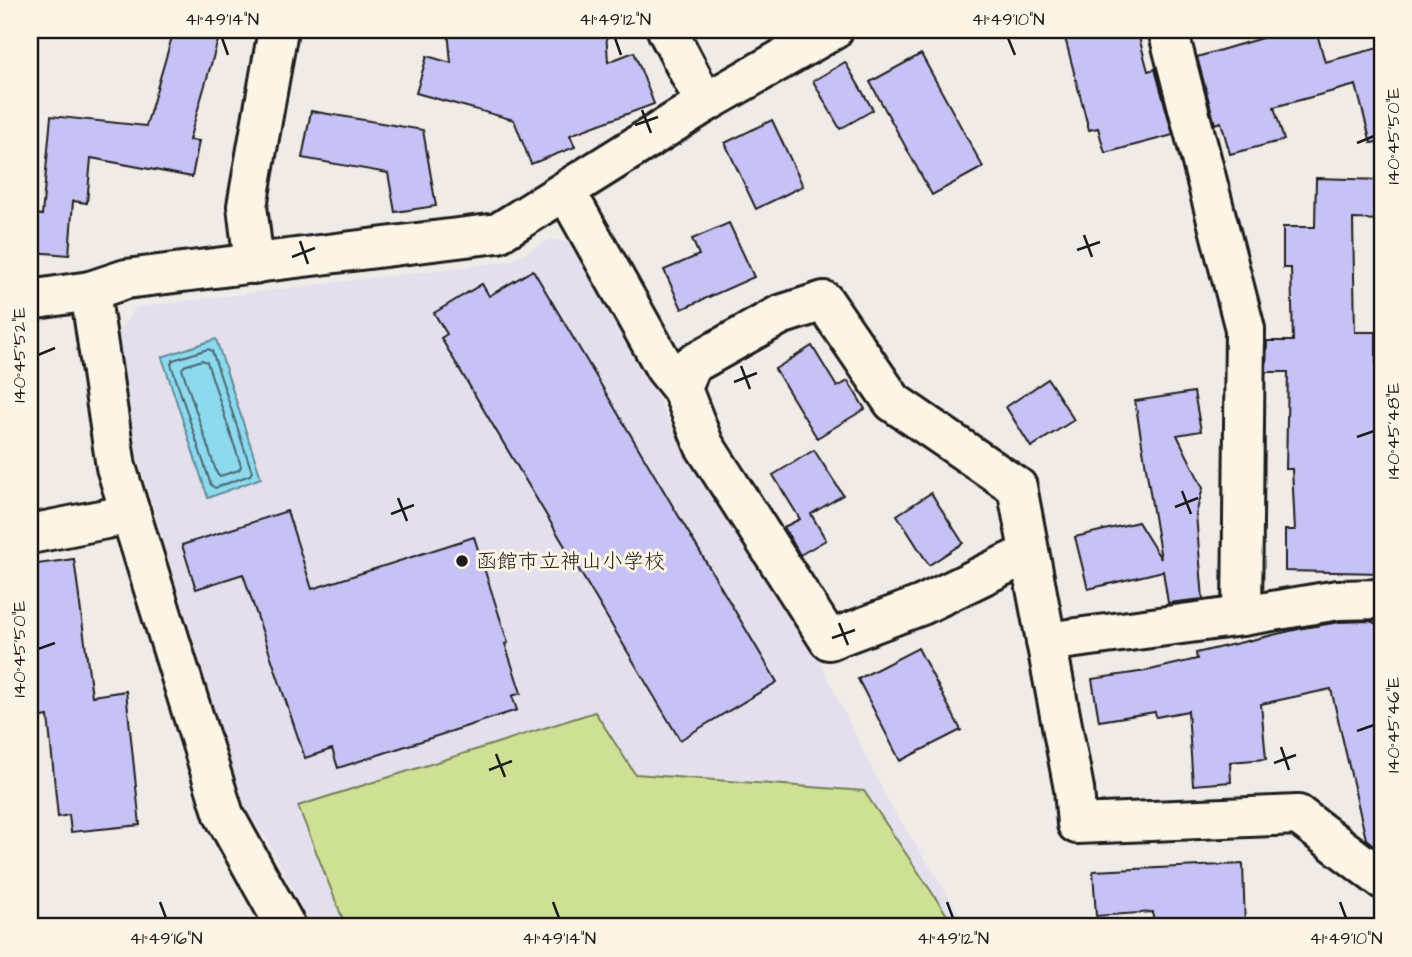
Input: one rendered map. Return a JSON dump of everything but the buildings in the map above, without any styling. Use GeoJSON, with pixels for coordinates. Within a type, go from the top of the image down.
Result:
{"type":"FeatureCollection","features":[{"type":"Feature","properties":{"kind":"street"},"geometry":{"type":"LineString","coordinates":[[254,264],[247,206],[278,30]]}},
{"type":"Feature","properties":{"kind":"street"},"geometry":{"type":"LineString","coordinates":[[667,30],[705,103]]}},
{"type":"Feature","properties":{"kind":"street"},"geometry":{"type":"LineString","coordinates":[[30,300],[90,291],[126,279],[498,233],[705,103],[833,30]]}},
{"type":"Feature","properties":{"kind":"street"},"geometry":{"type":"LineString","coordinates":[[1168,30],[1245,329],[1242,616]]}},
{"type":"Feature","properties":{"kind":"street"},"geometry":{"type":"LineString","coordinates":[[577,211],[665,368],[682,389],[704,445],[829,640],[922,605],[1029,553]]}},
{"type":"Feature","properties":{"kind":"street"},"geometry":{"type":"LineString","coordinates":[[90,291],[116,467],[224,815],[286,927]]}},
{"type":"Feature","properties":{"kind":"street"},"geometry":{"type":"LineString","coordinates":[[682,389],[691,365],[780,315],[824,301],[894,402],[1017,487],[1074,789],[1077,824],[1298,815],[1382,879]]}},
{"type":"Feature","properties":{"kind":"street"},"geometry":{"type":"LineString","coordinates":[[30,534],[131,514]]}},
{"type":"Feature","properties":{"kind":"street"},"geometry":{"type":"LineString","coordinates":[[1045,642],[1242,616],[1338,600],[1382,599]]}},
{"type":"Feature","properties":{"kind":"shaded area","name":"函館市立神山小学校"},"geometry":{"type":"Polygon","coordinates":[[[551,239],[573,243],[627,332],[684,453],[823,668],[888,801],[968,927],[312,927],[266,838],[244,807],[137,455],[118,332],[136,307],[509,261],[551,239]]]}},
{"type":"Feature","properties":{"kind":"green space"},"geometry":{"type":"Polygon","coordinates":[[[595,712],[635,774],[864,791],[955,927],[346,927],[298,806],[595,712]]]}},
{"type":"Feature","properties":{"kind":"water"},"geometry":{"type":"Polygon","coordinates":[[[216,339],[261,478],[208,498],[162,357],[216,339]]]}},
{"type":"Feature","properties":{"kind":"place","name":"函館市立神山小学校"},"geometry":{"type":"Point","coordinates":[462,561]}}]}
